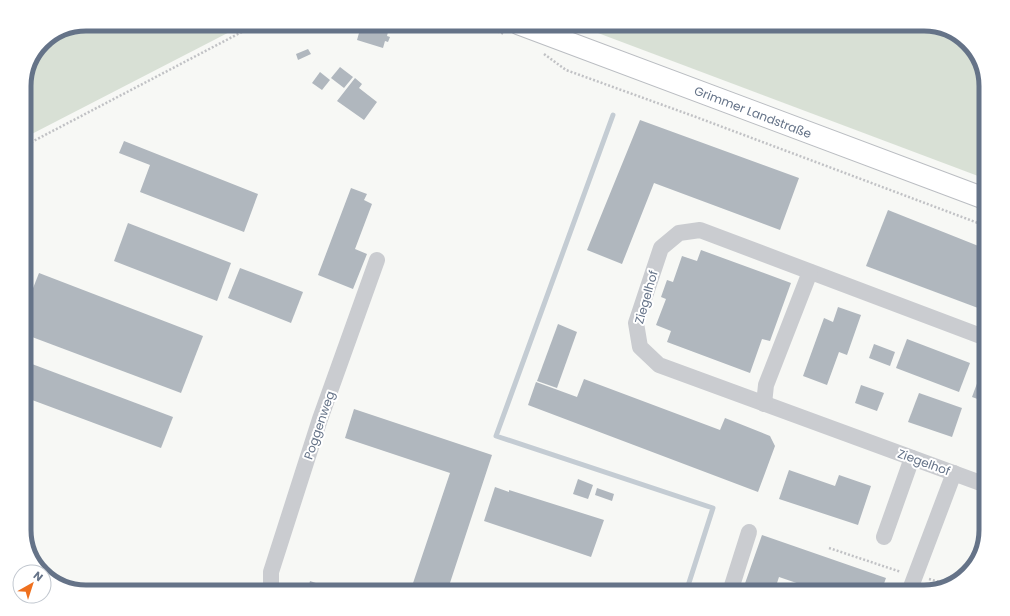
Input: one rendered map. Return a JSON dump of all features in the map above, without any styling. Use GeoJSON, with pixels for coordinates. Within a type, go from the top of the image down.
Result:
{"type":"FeatureCollection","features":[{"type":"Feature","properties":{"kind":"main road","name":"Grimmer Landstraße"},"geometry":{"type":"LineString","coordinates":[[518,31],[979,196]]}},
{"type":"Feature","properties":{"kind":"street","name":"Ziegelhof"},"geometry":{"type":"LineString","coordinates":[[979,335],[700,230],[679,233],[661,248],[636,323],[640,347],[659,365],[979,482]]}},
{"type":"Feature","properties":{"kind":"street","name":"Poggenweg"},"geometry":{"type":"LineString","coordinates":[[271,585],[271,572],[320,419],[377,260]]}},
{"type":"Feature","properties":{"kind":"street"},"geometry":{"type":"LineString","coordinates":[[764,404],[766,385],[810,272]]}},
{"type":"Feature","properties":{"kind":"street"},"geometry":{"type":"LineString","coordinates":[[884,537],[912,458]]}},
{"type":"Feature","properties":{"kind":"street"},"geometry":{"type":"LineString","coordinates":[[912,585],[954,473]]}},
{"type":"Feature","properties":{"kind":"street"},"geometry":{"type":"LineString","coordinates":[[732,585],[750,532]]}},
{"type":"Feature","properties":{"kind":"path"},"geometry":{"type":"LineString","coordinates":[[31,142],[244,31]]}},
{"type":"Feature","properties":{"kind":"path"},"geometry":{"type":"LineString","coordinates":[[543,54],[566,70],[979,223]]}},
{"type":"Feature","properties":{"kind":"path"},"geometry":{"type":"LineString","coordinates":[[829,548],[915,576],[940,582]]}},
{"type":"Feature","properties":{"kind":"shaded area"},"geometry":{"type":"Polygon","coordinates":[[[86,31],[231,31],[31,134],[31,83],[35,65],[47,47],[65,35],[86,31]]]}},
{"type":"Feature","properties":{"kind":"shaded area"},"geometry":{"type":"Polygon","coordinates":[[[593,31],[931,31],[945,35],[957,42],[968,53],[972,59],[978,76],[979,176],[593,31]]]}},
{"type":"Feature","properties":{"kind":"building"},"geometry":{"type":"Polygon","coordinates":[[[360,31],[388,31],[387,36],[390,37],[388,42],[385,41],[383,48],[357,40],[360,31]]]}},
{"type":"Feature","properties":{"kind":"building"},"geometry":{"type":"Polygon","coordinates":[[[308,49],[311,54],[298,60],[296,54],[308,49]]]}},
{"type":"Feature","properties":{"kind":"building"},"geometry":{"type":"Polygon","coordinates":[[[340,67],[353,77],[344,88],[331,78],[340,67]]]}},
{"type":"Feature","properties":{"kind":"building"},"geometry":{"type":"Polygon","coordinates":[[[320,72],[330,80],[322,90],[312,83],[320,72]]]}},
{"type":"Feature","properties":{"kind":"building"},"geometry":{"type":"Polygon","coordinates":[[[355,78],[362,84],[359,88],[377,102],[364,120],[337,101],[355,78]]]}},
{"type":"Feature","properties":{"kind":"building"},"geometry":{"type":"Polygon","coordinates":[[[640,120],[799,178],[780,230],[654,183],[622,264],[587,250],[640,120]]]}},
{"type":"Feature","properties":{"kind":"building"},"geometry":{"type":"Polygon","coordinates":[[[124,141],[258,194],[244,232],[140,192],[150,165],[119,153],[124,141]]]}},
{"type":"Feature","properties":{"kind":"building"},"geometry":{"type":"Polygon","coordinates":[[[351,188],[367,194],[364,200],[372,204],[355,249],[367,254],[353,289],[318,275],[351,188]]]}},
{"type":"Feature","properties":{"kind":"building"},"geometry":{"type":"Polygon","coordinates":[[[888,210],[979,246],[979,308],[866,266],[888,210]]]}},
{"type":"Feature","properties":{"kind":"building"},"geometry":{"type":"Polygon","coordinates":[[[128,223],[231,263],[217,301],[114,261],[128,223]]]}},
{"type":"Feature","properties":{"kind":"building"},"geometry":{"type":"Polygon","coordinates":[[[701,250],[791,283],[770,341],[762,339],[750,373],[667,342],[671,331],[656,325],[666,299],[661,297],[667,280],[673,282],[682,256],[697,261],[701,250]]]}},
{"type":"Feature","properties":{"kind":"building"},"geometry":{"type":"Polygon","coordinates":[[[240,268],[303,292],[291,323],[228,298],[240,268]]]}},
{"type":"Feature","properties":{"kind":"building"},"geometry":{"type":"Polygon","coordinates":[[[39,273],[203,336],[181,393],[31,337],[31,293],[39,273]]]}},
{"type":"Feature","properties":{"kind":"building"},"geometry":{"type":"Polygon","coordinates":[[[838,307],[861,315],[847,355],[839,352],[827,385],[803,376],[824,318],[833,322],[838,307]]]}},
{"type":"Feature","properties":{"kind":"building"},"geometry":{"type":"Polygon","coordinates":[[[558,324],[577,332],[557,388],[537,381],[558,324]]]}},
{"type":"Feature","properties":{"kind":"building"},"geometry":{"type":"Polygon","coordinates":[[[907,339],[970,363],[959,392],[896,368],[907,339]]]}},
{"type":"Feature","properties":{"kind":"building"},"geometry":{"type":"Polygon","coordinates":[[[874,344],[895,352],[890,366],[869,358],[874,344]]]}},
{"type":"Feature","properties":{"kind":"building"},"geometry":{"type":"Polygon","coordinates":[[[31,364],[173,417],[161,448],[31,400],[31,364]]]}},
{"type":"Feature","properties":{"kind":"building"},"geometry":{"type":"Polygon","coordinates":[[[979,378],[979,400],[972,397],[979,378]]]}},
{"type":"Feature","properties":{"kind":"building"},"geometry":{"type":"Polygon","coordinates":[[[584,379],[720,430],[725,418],[770,436],[775,446],[758,492],[528,405],[536,382],[577,397],[584,379]]]}},
{"type":"Feature","properties":{"kind":"building"},"geometry":{"type":"Polygon","coordinates":[[[861,385],[884,393],[877,411],[855,403],[861,385]]]}},
{"type":"Feature","properties":{"kind":"building"},"geometry":{"type":"Polygon","coordinates":[[[919,393],[962,408],[952,437],[908,422],[919,393]]]}},
{"type":"Feature","properties":{"kind":"building"},"geometry":{"type":"Polygon","coordinates":[[[354,409],[492,455],[449,585],[412,585],[450,473],[345,438],[354,409]]]}},
{"type":"Feature","properties":{"kind":"building"},"geometry":{"type":"Polygon","coordinates":[[[789,470],[835,486],[839,475],[871,486],[858,525],[779,499],[789,470]]]}},
{"type":"Feature","properties":{"kind":"building"},"geometry":{"type":"Polygon","coordinates":[[[578,479],[593,485],[588,499],[573,494],[578,479]]]}},
{"type":"Feature","properties":{"kind":"building"},"geometry":{"type":"Polygon","coordinates":[[[495,487],[604,520],[591,557],[484,521],[495,487]]]}},
{"type":"Feature","properties":{"kind":"building"},"geometry":{"type":"Polygon","coordinates":[[[597,488],[614,494],[612,501],[595,495],[597,488]]]}},
{"type":"Feature","properties":{"kind":"building"},"geometry":{"type":"Polygon","coordinates":[[[762,535],[886,578],[884,585],[802,585],[779,577],[776,585],[744,585],[762,535]]]}},
{"type":"Feature","properties":{"kind":"building"},"geometry":{"type":"Polygon","coordinates":[[[310,581],[322,585],[309,585],[310,581]]]}},
{"type":"Feature","properties":{"kind":"waterway"},"geometry":{"type":"LineString","coordinates":[[613,115],[496,436],[713,508],[688,585]]}}]}
